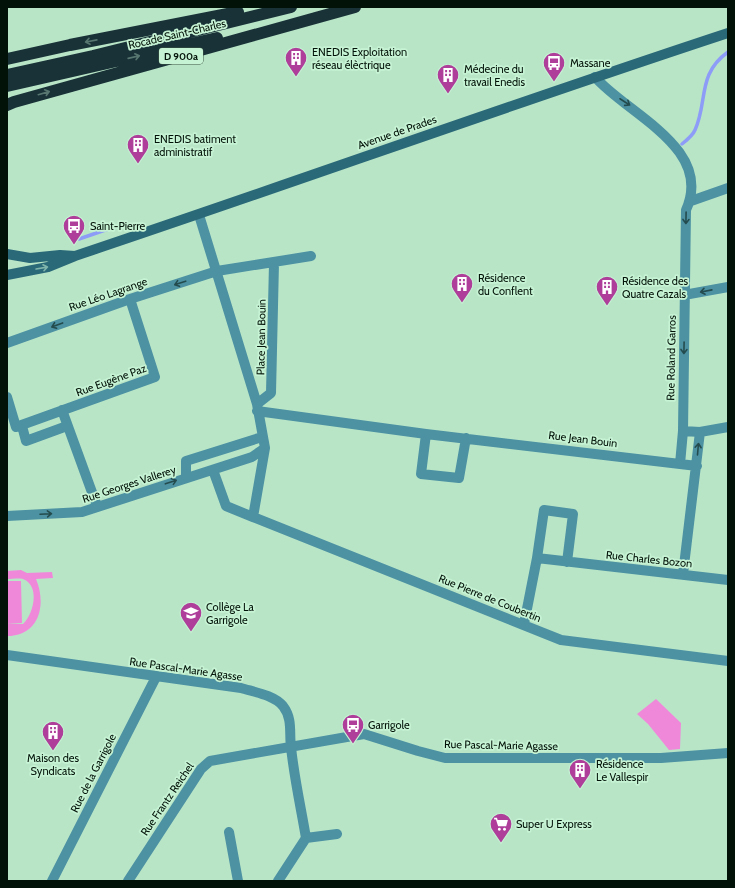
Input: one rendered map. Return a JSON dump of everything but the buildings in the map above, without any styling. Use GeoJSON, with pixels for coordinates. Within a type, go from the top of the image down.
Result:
{"type":"FeatureCollection","features":[{"type":"Feature","properties":{"kind":"highway"},"geometry":{"type":"LineString","coordinates":[[7,59],[70,45],[266,7]]}},
{"type":"Feature","properties":{"kind":"highway","name":"Rocade Saint-Charles"},"geometry":{"type":"LineString","coordinates":[[7,75],[93,56],[291,7]]}},
{"type":"Feature","properties":{"kind":"highway","name":"Rocade Saint-Charles"},"geometry":{"type":"LineString","coordinates":[[7,86],[354,7]]}},
{"type":"Feature","properties":{"kind":"highway","name":"D 900a"},"geometry":{"type":"LineString","coordinates":[[7,105],[354,7]]}},
{"type":"Feature","properties":{"kind":"main road","name":"Avenue de Prades"},"geometry":{"type":"LineString","coordinates":[[7,275],[48,268],[75,256],[596,77],[728,34]]}},
{"type":"Feature","properties":{"kind":"main road","name":"Avenue de Prades"},"geometry":{"type":"LineString","coordinates":[[7,254],[30,258],[60,255],[75,256]]}},
{"type":"Feature","properties":{"kind":"street","name":"Rue Roland Garros"},"geometry":{"type":"LineString","coordinates":[[596,77],[607,90],[631,106],[665,134],[680,154],[691,176],[690,201],[686,210],[683,431],[680,464]]}},
{"type":"Feature","properties":{"kind":"street"},"geometry":{"type":"LineString","coordinates":[[690,201],[728,188]]}},
{"type":"Feature","properties":{"kind":"street","name":"Place Jean Bouin"},"geometry":{"type":"LineString","coordinates":[[200,214],[257,408],[265,448]]}},
{"type":"Feature","properties":{"kind":"street"},"geometry":{"type":"LineString","coordinates":[[217,271],[310,256]]}},
{"type":"Feature","properties":{"kind":"street","name":"Place Jean Bouin"},"geometry":{"type":"LineString","coordinates":[[257,408],[271,393],[274,262]]}},
{"type":"Feature","properties":{"kind":"street","name":"Rue Léo Lagrange"},"geometry":{"type":"LineString","coordinates":[[7,343],[130,299],[217,271]]}},
{"type":"Feature","properties":{"kind":"street"},"geometry":{"type":"LineString","coordinates":[[684,295],[728,287]]}},
{"type":"Feature","properties":{"kind":"street","name":"Rue Eugène Paz"},"geometry":{"type":"LineString","coordinates":[[22,426],[155,377],[130,299]]}},
{"type":"Feature","properties":{"kind":"street"},"geometry":{"type":"LineString","coordinates":[[7,397],[16,427],[22,426],[26,441],[67,426]]}},
{"type":"Feature","properties":{"kind":"street","name":"Rue Jean Bouin"},"geometry":{"type":"LineString","coordinates":[[257,408],[426,434],[607,454],[697,466]]}},
{"type":"Feature","properties":{"kind":"street"},"geometry":{"type":"LineString","coordinates":[[62,410],[97,506]]}},
{"type":"Feature","properties":{"kind":"street"},"geometry":{"type":"LineString","coordinates":[[683,431],[700,432],[728,427]]}},
{"type":"Feature","properties":{"kind":"street"},"geometry":{"type":"LineString","coordinates":[[683,574],[700,432]]}},
{"type":"Feature","properties":{"kind":"street"},"geometry":{"type":"LineString","coordinates":[[426,434],[422,474],[459,478],[466,438]]}},
{"type":"Feature","properties":{"kind":"street"},"geometry":{"type":"LineString","coordinates":[[186,477],[186,461],[262,437]]}},
{"type":"Feature","properties":{"kind":"street"},"geometry":{"type":"LineString","coordinates":[[253,517],[265,448]]}},
{"type":"Feature","properties":{"kind":"street","name":"Rue Georges Vallerey"},"geometry":{"type":"LineString","coordinates":[[7,516],[82,512],[186,477],[252,457],[265,448]]}},
{"type":"Feature","properties":{"kind":"street","name":"Rue Pierre de Coubertin"},"geometry":{"type":"LineString","coordinates":[[213,470],[226,506],[561,640],[728,661]]}},
{"type":"Feature","properties":{"kind":"street"},"geometry":{"type":"LineString","coordinates":[[524,624],[537,558],[544,510],[573,514],[567,562]]}},
{"type":"Feature","properties":{"kind":"street","name":"Rue Charles Bozon"},"geometry":{"type":"LineString","coordinates":[[537,558],[728,580]]}},
{"type":"Feature","properties":{"kind":"street","name":"Rue Pascal-Marie Agasse"},"geometry":{"type":"LineString","coordinates":[[7,655],[241,688],[271,697],[282,706],[288,717],[292,733],[290,746],[364,734],[418,752],[445,758],[661,758],[728,753]]}},
{"type":"Feature","properties":{"kind":"street","name":"Rue de la Garrigole"},"geometry":{"type":"LineString","coordinates":[[52,881],[156,677]]}},
{"type":"Feature","properties":{"kind":"street"},"geometry":{"type":"LineString","coordinates":[[278,881],[306,838],[290,746]]}},
{"type":"Feature","properties":{"kind":"street","name":"Rue Frantz Reichel"},"geometry":{"type":"LineString","coordinates":[[128,881],[201,769],[210,761],[290,746]]}},
{"type":"Feature","properties":{"kind":"street"},"geometry":{"type":"LineString","coordinates":[[229,832],[238,881]]}},
{"type":"Feature","properties":{"kind":"street"},"geometry":{"type":"LineString","coordinates":[[306,838],[337,834]]}},
{"type":"Feature","properties":{"kind":"shaded area"},"geometry":{"type":"Polygon","coordinates":[[[21,570],[27,573],[52,572],[53,578],[36,579],[41,599],[38,617],[33,625],[27,631],[18,635],[7,636],[7,624],[23,624],[30,614],[34,601],[34,594],[29,583],[23,579],[7,579],[7,571],[21,570]]]}},
{"type":"Feature","properties":{"kind":"shaded area"},"geometry":{"type":"Polygon","coordinates":[[[7,581],[21,581],[22,623],[7,624],[7,581]]]}},
{"type":"Feature","properties":{"kind":"shaded area"},"geometry":{"type":"Polygon","coordinates":[[[656,699],[681,723],[680,749],[669,750],[648,724],[637,714],[656,699]]]}},
{"type":"Feature","properties":{"kind":"waterway"},"geometry":{"type":"LineString","coordinates":[[682,144],[695,130],[699,119],[707,79],[718,60],[728,52]]}},
{"type":"Feature","properties":{"kind":"waterway"},"geometry":{"type":"LineString","coordinates":[[79,239],[114,227]]}},
{"type":"Feature","properties":{"kind":"place","name":"ENEDIS Exploitation réseau élèctrique"},"geometry":{"type":"Point","coordinates":[296,78]}},
{"type":"Feature","properties":{"kind":"place","name":"Massane"},"geometry":{"type":"Point","coordinates":[554,82]}},
{"type":"Feature","properties":{"kind":"place","name":"Médecine du travail Enedis"},"geometry":{"type":"Point","coordinates":[448,94]}},
{"type":"Feature","properties":{"kind":"place","name":"ENEDIS batiment administratif"},"geometry":{"type":"Point","coordinates":[138,164]}},
{"type":"Feature","properties":{"kind":"place","name":"Saint-Pierre"},"geometry":{"type":"Point","coordinates":[74,246]}},
{"type":"Feature","properties":{"kind":"place","name":"Résidence du Conflent"},"geometry":{"type":"Point","coordinates":[462,304]}},
{"type":"Feature","properties":{"kind":"place","name":"Résidence des Quatre Cazals"},"geometry":{"type":"Point","coordinates":[607,306]}},
{"type":"Feature","properties":{"kind":"place","name":"Collège La Garrigole"},"geometry":{"type":"Point","coordinates":[191,632]}},
{"type":"Feature","properties":{"kind":"place","name":"Garrigole"},"geometry":{"type":"Point","coordinates":[353,744]}},
{"type":"Feature","properties":{"kind":"place","name":"Maison des Syndicats"},"geometry":{"type":"Point","coordinates":[53,752]}},
{"type":"Feature","properties":{"kind":"place","name":"Résidence Le Vallespir"},"geometry":{"type":"Point","coordinates":[580,790]}},
{"type":"Feature","properties":{"kind":"place","name":"Super U Express"},"geometry":{"type":"Point","coordinates":[501,844]}}]}
